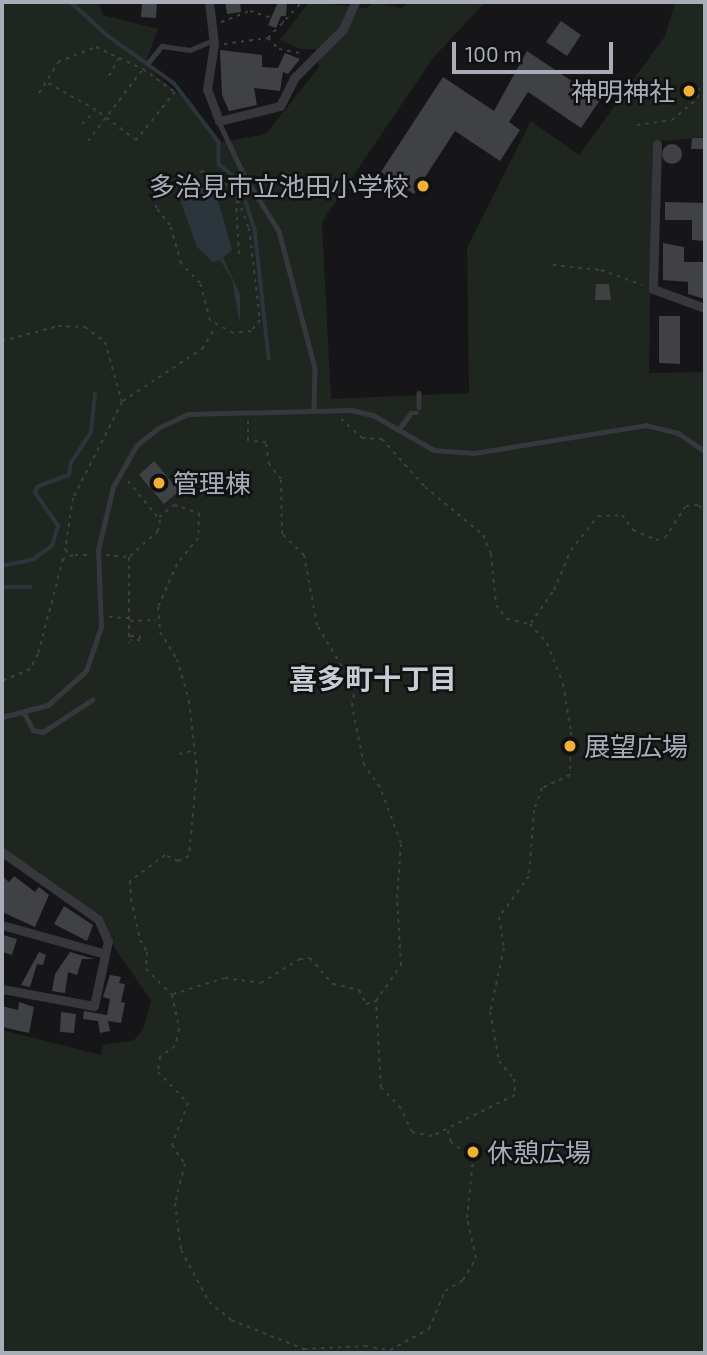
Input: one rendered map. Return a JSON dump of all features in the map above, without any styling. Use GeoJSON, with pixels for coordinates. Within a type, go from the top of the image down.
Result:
{"type":"FeatureCollection","features":[{"type":"Feature","properties":{"kind":"street"},"geometry":{"type":"LineString","coordinates":[[209,2],[214,24],[214,42],[207,89],[219,121],[242,112],[274,110],[294,78],[343,29],[355,2]]}},
{"type":"Feature","properties":{"kind":"street"},"geometry":{"type":"LineString","coordinates":[[657,144],[653,289],[705,308]]}},
{"type":"Feature","properties":{"kind":"street"},"geometry":{"type":"LineString","coordinates":[[2,852],[104,925],[105,954],[93,1006],[2,989]]}},
{"type":"Feature","properties":{"kind":"street"},"geometry":{"type":"LineString","coordinates":[[2,925],[105,954]]}},
{"type":"Feature","properties":{"kind":"lane"},"geometry":{"type":"LineString","coordinates":[[148,63],[162,46],[190,50],[214,42]]}},
{"type":"Feature","properties":{"kind":"lane"},"geometry":{"type":"LineString","coordinates":[[219,121],[252,189],[278,230],[315,368],[314,410]]}},
{"type":"Feature","properties":{"kind":"lane"},"geometry":{"type":"LineString","coordinates":[[398,430],[411,413],[418,410],[419,393]]}},
{"type":"Feature","properties":{"kind":"lane"},"geometry":{"type":"LineString","coordinates":[[2,717],[25,714],[48,705],[74,686],[97,647],[99,550],[118,474],[146,436],[188,414],[351,410],[373,415],[434,450],[474,453],[646,425],[678,433],[705,451]]}},
{"type":"Feature","properties":{"kind":"lane"},"geometry":{"type":"LineString","coordinates":[[25,714],[33,730],[43,732],[92,700]]}},
{"type":"Feature","properties":{"kind":"path"},"geometry":{"type":"LineString","coordinates":[[214,42],[245,44],[268,38],[302,2]]}},
{"type":"Feature","properties":{"kind":"path"},"geometry":{"type":"LineString","coordinates":[[214,24],[250,11],[285,22]]}},
{"type":"Feature","properties":{"kind":"path"},"geometry":{"type":"LineString","coordinates":[[268,38],[279,49],[315,58]]}},
{"type":"Feature","properties":{"kind":"path"},"geometry":{"type":"LineString","coordinates":[[39,93],[58,62],[96,47],[143,69],[175,93],[136,140],[96,110],[46,82]]}},
{"type":"Feature","properties":{"kind":"path"},"geometry":{"type":"LineString","coordinates":[[109,76],[120,57]]}},
{"type":"Feature","properties":{"kind":"path"},"geometry":{"type":"LineString","coordinates":[[88,141],[143,69]]}},
{"type":"Feature","properties":{"kind":"path"},"geometry":{"type":"LineString","coordinates":[[637,125],[672,120],[698,98],[697,90],[705,88]]}},
{"type":"Feature","properties":{"kind":"path"},"geometry":{"type":"LineString","coordinates":[[82,124],[96,110]]}},
{"type":"Feature","properties":{"kind":"path"},"geometry":{"type":"LineString","coordinates":[[202,171],[225,183],[238,200],[249,228],[259,324],[251,331],[233,333],[216,326],[200,284],[177,257],[170,225],[156,208],[156,193],[165,181],[202,171]]}},
{"type":"Feature","properties":{"kind":"path"},"geometry":{"type":"LineString","coordinates":[[238,200],[252,189]]}},
{"type":"Feature","properties":{"kind":"path"},"geometry":{"type":"LineString","coordinates":[[238,200],[239,254]]}},
{"type":"Feature","properties":{"kind":"path"},"geometry":{"type":"LineString","coordinates":[[553,265],[601,270],[653,289]]}},
{"type":"Feature","properties":{"kind":"path"},"geometry":{"type":"LineString","coordinates":[[2,341],[58,326],[86,327],[105,342],[122,402]]}},
{"type":"Feature","properties":{"kind":"path"},"geometry":{"type":"LineString","coordinates":[[73,555],[65,550],[73,498],[122,402],[202,349],[216,326]]}},
{"type":"Feature","properties":{"kind":"path"},"geometry":{"type":"LineString","coordinates":[[248,418],[248,441],[266,442],[269,464],[281,479],[282,534],[304,555],[317,625],[355,688],[352,706],[364,765],[380,787],[401,843],[397,898],[401,965],[376,1001],[381,1087],[401,1108],[412,1132],[432,1136],[446,1126],[515,1095],[514,1079],[499,1061],[490,1012],[504,948],[499,916],[529,876],[534,810],[542,788],[570,775],[571,732],[564,684],[547,643],[530,624],[507,620],[496,605],[491,554],[483,535],[425,487],[382,439],[362,438],[342,419],[331,419]]}},
{"type":"Feature","properties":{"kind":"path"},"geometry":{"type":"LineString","coordinates":[[118,474],[159,517]]}},
{"type":"Feature","properties":{"kind":"path"},"geometry":{"type":"LineString","coordinates":[[106,555],[129,557],[158,531],[159,517],[174,505],[191,508],[198,513],[200,531],[169,579],[158,620],[163,639],[180,668],[196,750],[189,856],[178,861],[165,855],[130,881],[140,940],[147,952],[146,969],[172,995],[179,1030],[175,1046],[158,1065],[169,1086],[188,1103],[172,1145],[185,1164],[175,1203],[181,1250],[209,1302],[231,1320],[304,1349],[365,1346],[390,1350],[429,1329],[445,1291],[463,1280],[476,1258],[467,1218],[473,1159],[451,1142],[446,1126]]}},
{"type":"Feature","properties":{"kind":"path"},"geometry":{"type":"LineString","coordinates":[[530,624],[547,604],[571,550],[598,516],[622,515],[633,530],[656,540],[665,538],[686,506],[699,505],[704,512],[705,529]]}},
{"type":"Feature","properties":{"kind":"path"},"geometry":{"type":"LineString","coordinates":[[2,681],[34,663],[63,559],[73,555],[91,555]]}},
{"type":"Feature","properties":{"kind":"path"},"geometry":{"type":"LineString","coordinates":[[129,557],[130,627],[129,636],[129,642],[140,640],[140,636],[129,636]]}},
{"type":"Feature","properties":{"kind":"path"},"geometry":{"type":"LineString","coordinates":[[108,617],[158,620]]}},
{"type":"Feature","properties":{"kind":"path"},"geometry":{"type":"LineString","coordinates":[[179,754],[196,750]]}},
{"type":"Feature","properties":{"kind":"path"},"geometry":{"type":"LineString","coordinates":[[172,995],[225,978],[261,983],[300,959],[310,958],[332,984],[359,990],[366,1004],[376,1001]]}},
{"type":"Feature","properties":{"kind":"shaded area"},"geometry":{"type":"Polygon","coordinates":[[[2,2],[98,2],[103,15],[158,29],[145,65],[184,99],[189,98],[217,143],[266,134],[319,67],[316,49],[300,49],[280,40],[309,2],[367,8],[373,2],[402,8],[409,2],[485,2],[433,58],[322,222],[331,399],[469,393],[467,248],[531,121],[579,155],[665,36],[675,2],[705,2],[705,137],[653,142],[649,373],[705,372],[705,1353],[2,1353],[2,1030],[101,1055],[103,1045],[134,1040],[143,1029],[151,1000],[116,950],[102,916],[2,847],[2,2]]]}},
{"type":"Feature","properties":{"kind":"shaded area"},"geometry":{"type":"Polygon","coordinates":[[[204,185],[216,193],[232,250],[223,258],[240,294],[240,324],[232,279],[220,260],[213,262],[197,247],[179,197],[179,190],[204,185]]]}},
{"type":"Feature","properties":{"kind":"building"},"geometry":{"type":"Polygon","coordinates":[[[142,2],[157,2],[156,18],[141,17],[142,2]]]}},
{"type":"Feature","properties":{"kind":"building"},"geometry":{"type":"Polygon","coordinates":[[[225,2],[240,2],[241,12],[227,14],[225,2]]]}},
{"type":"Feature","properties":{"kind":"building"},"geometry":{"type":"Polygon","coordinates":[[[278,2],[287,2],[286,16],[281,16],[276,28],[268,25],[278,2]]]}},
{"type":"Feature","properties":{"kind":"building"},"geometry":{"type":"Polygon","coordinates":[[[561,21],[581,35],[567,56],[546,42],[561,21]]]}},
{"type":"Feature","properties":{"kind":"building"},"geometry":{"type":"Polygon","coordinates":[[[220,50],[262,55],[262,67],[278,68],[285,53],[300,59],[288,74],[283,72],[280,91],[254,88],[257,105],[229,111],[222,95],[220,50]]]}},
{"type":"Feature","properties":{"kind":"building"},"geometry":{"type":"Polygon","coordinates":[[[527,51],[600,100],[581,128],[528,92],[509,122],[520,130],[500,161],[455,131],[414,194],[381,172],[443,77],[494,111],[527,51]]]}},
{"type":"Feature","properties":{"kind":"building"},"geometry":{"type":"Polygon","coordinates":[[[692,138],[705,138],[705,149],[691,149],[692,138]]]}},
{"type":"Feature","properties":{"kind":"building"},"geometry":{"type":"Polygon","coordinates":[[[668,144],[676,144],[682,154],[676,164],[668,164],[662,158],[662,150],[668,144]]]}},
{"type":"Feature","properties":{"kind":"building"},"geometry":{"type":"Polygon","coordinates":[[[665,202],[705,203],[705,241],[692,240],[692,220],[665,220],[665,202]]]}},
{"type":"Feature","properties":{"kind":"building"},"geometry":{"type":"Polygon","coordinates":[[[663,243],[684,247],[684,262],[705,262],[705,299],[688,294],[688,282],[663,280],[663,243]]]}},
{"type":"Feature","properties":{"kind":"building"},"geometry":{"type":"Polygon","coordinates":[[[596,284],[609,284],[611,300],[595,300],[596,284]]]}},
{"type":"Feature","properties":{"kind":"building"},"geometry":{"type":"Polygon","coordinates":[[[659,316],[680,316],[680,364],[659,363],[659,316]]]}},
{"type":"Feature","properties":{"kind":"building","name":"管理棟"},"geometry":{"type":"Polygon","coordinates":[[[154,461],[179,491],[164,504],[139,475],[154,461]]]}},
{"type":"Feature","properties":{"kind":"building"},"geometry":{"type":"Polygon","coordinates":[[[2,876],[9,882],[14,876],[35,892],[39,887],[49,895],[35,927],[2,912],[2,876]]]}},
{"type":"Feature","properties":{"kind":"building"},"geometry":{"type":"Polygon","coordinates":[[[64,906],[93,925],[87,941],[54,924],[64,906]]]}},
{"type":"Feature","properties":{"kind":"building"},"geometry":{"type":"Polygon","coordinates":[[[3,935],[17,939],[12,955],[2,952],[3,935]]]}},
{"type":"Feature","properties":{"kind":"building"},"geometry":{"type":"Polygon","coordinates":[[[39,952],[46,955],[43,965],[37,964],[30,987],[21,985],[39,952]]]}},
{"type":"Feature","properties":{"kind":"building"},"geometry":{"type":"Polygon","coordinates":[[[70,952],[94,959],[82,959],[77,975],[68,972],[65,993],[52,991],[55,974],[70,952]]]}},
{"type":"Feature","properties":{"kind":"building"},"geometry":{"type":"Polygon","coordinates":[[[110,975],[121,977],[119,983],[125,984],[121,1002],[125,1003],[121,1023],[108,1021],[110,1031],[100,1033],[98,1021],[83,1019],[84,1011],[107,1015],[110,999],[103,997],[110,975]]]}},
{"type":"Feature","properties":{"kind":"building"},"geometry":{"type":"Polygon","coordinates":[[[19,1002],[34,1007],[29,1033],[2,1027],[2,1006],[18,1010],[19,1002]]]}},
{"type":"Feature","properties":{"kind":"building"},"geometry":{"type":"Polygon","coordinates":[[[61,1012],[76,1014],[74,1033],[60,1032],[61,1012]]]}},
{"type":"Feature","properties":{"kind":"waterway"},"geometry":{"type":"LineString","coordinates":[[71,2],[108,36],[174,83],[219,142],[219,164],[238,180],[242,191]]}},
{"type":"Feature","properties":{"kind":"waterway"},"geometry":{"type":"LineString","coordinates":[[246,202],[255,229],[269,358]]}},
{"type":"Feature","properties":{"kind":"waterway"},"geometry":{"type":"LineString","coordinates":[[2,566],[34,559],[52,546],[58,526],[35,493],[37,487],[69,475],[71,463],[91,432],[95,394]]}},
{"type":"Feature","properties":{"kind":"waterway"},"geometry":{"type":"LineString","coordinates":[[2,587],[30,587]]}},
{"type":"Feature","properties":{"kind":"place","name":"神明神社"},"geometry":{"type":"Point","coordinates":[689,91]}},
{"type":"Feature","properties":{"kind":"place","name":"多治見市立池田小学校"},"geometry":{"type":"Point","coordinates":[423,186]}},
{"type":"Feature","properties":{"kind":"place","name":"管理棟"},"geometry":{"type":"Point","coordinates":[159,483]}},
{"type":"Feature","properties":{"kind":"place","name":"展望広場"},"geometry":{"type":"Point","coordinates":[570,746]}},
{"type":"Feature","properties":{"kind":"place","name":"休憩広場"},"geometry":{"type":"Point","coordinates":[473,1152]}},
{"type":"Feature","properties":{"kind":"district","name":"喜多町十丁目"},"geometry":{"type":"Point","coordinates":[373,678]}}]}
